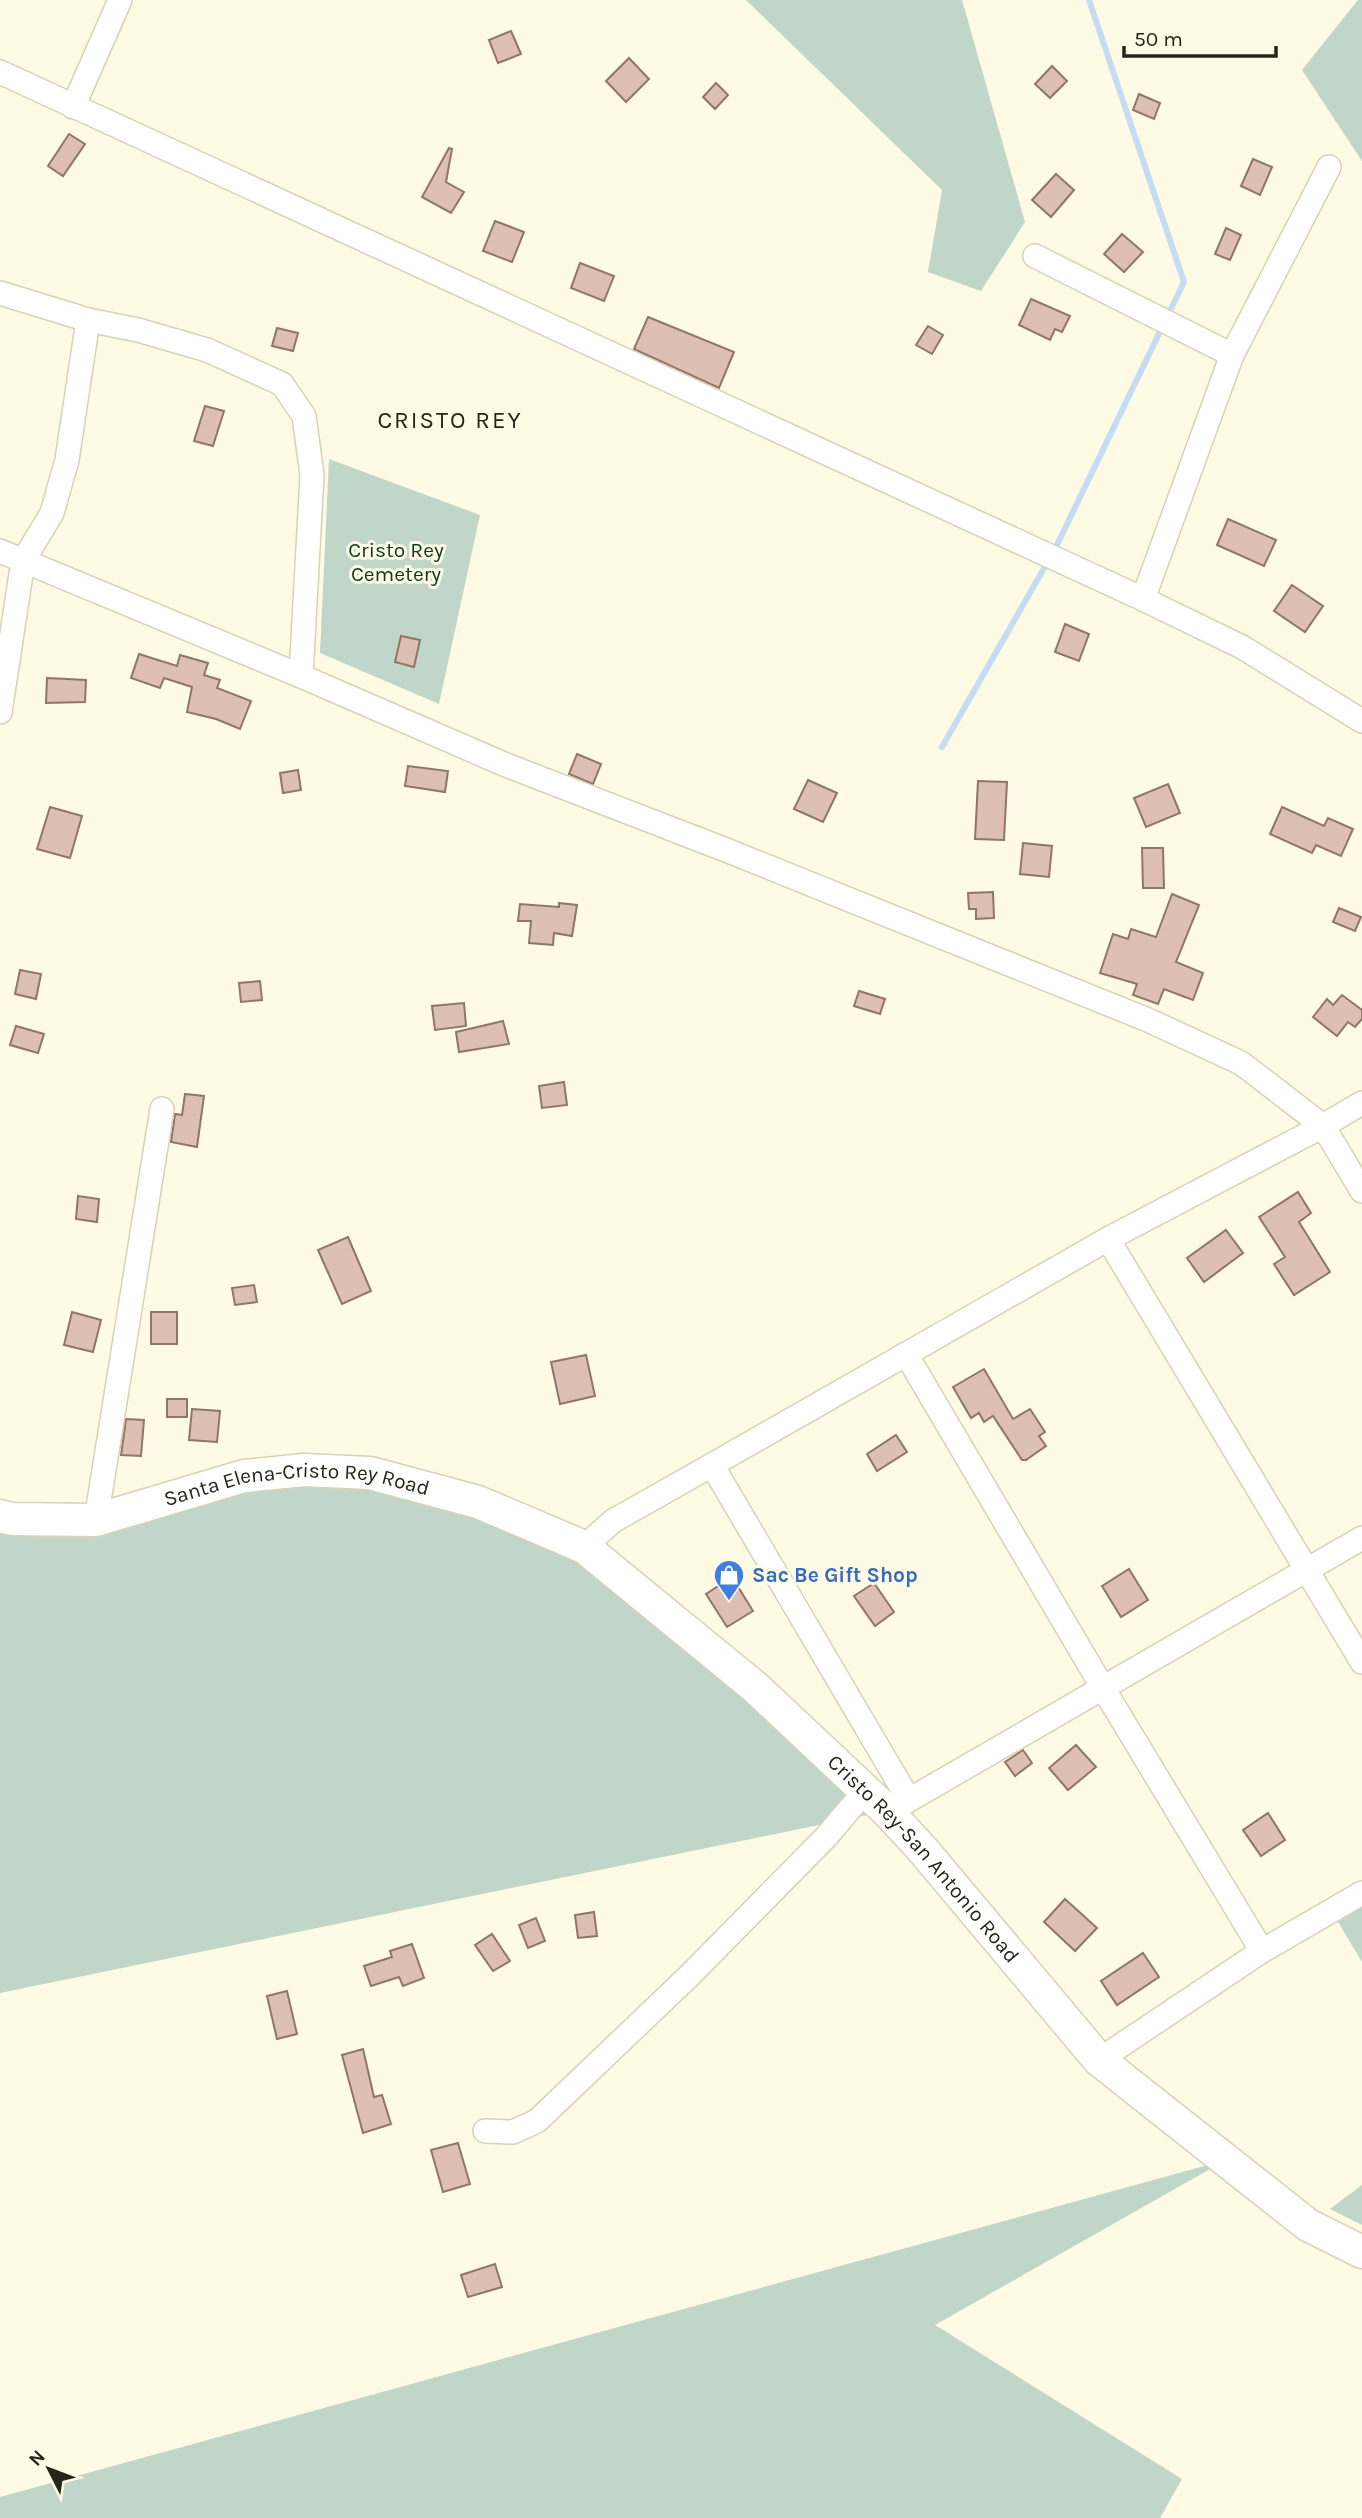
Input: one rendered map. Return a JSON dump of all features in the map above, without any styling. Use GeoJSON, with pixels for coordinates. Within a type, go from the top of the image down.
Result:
{"type":"FeatureCollection","features":[{"type":"Feature","properties":{"kind":"main road","name":"Santa Elena-Cristo Rey Road"},"geometry":{"type":"LineString","coordinates":[[0,1516],[12,1520],[96,1520],[244,1476],[304,1470],[370,1473],[478,1502],[584,1547]]}},
{"type":"Feature","properties":{"kind":"main road","name":"Cristo Rey-San Antonio Road"},"geometry":{"type":"LineString","coordinates":[[584,1547],[756,1688],[887,1801],[923,1850],[1099,2060],[1308,2225],[1362,2252]]}},
{"type":"Feature","properties":{"kind":"street"},"geometry":{"type":"LineString","coordinates":[[73,107],[120,0]]}},
{"type":"Feature","properties":{"kind":"street"},"geometry":{"type":"LineString","coordinates":[[0,72],[1143,598],[1242,647],[1362,722]]}},
{"type":"Feature","properties":{"kind":"street"},"geometry":{"type":"LineString","coordinates":[[1143,598],[1231,355],[1329,167]]}},
{"type":"Feature","properties":{"kind":"street"},"geometry":{"type":"LineString","coordinates":[[1035,256],[1231,355]]}},
{"type":"Feature","properties":{"kind":"street"},"geometry":{"type":"LineString","coordinates":[[0,293],[88,320],[138,330],[207,350],[282,384],[304,416],[312,475],[301,676]]}},
{"type":"Feature","properties":{"kind":"street"},"geometry":{"type":"LineString","coordinates":[[0,712],[23,561],[52,513],[67,460],[88,320]]}},
{"type":"Feature","properties":{"kind":"street"},"geometry":{"type":"LineString","coordinates":[[0,551],[301,676],[506,765],[726,849],[1148,1020],[1241,1063],[1323,1126],[1362,1191]]}},
{"type":"Feature","properties":{"kind":"street"},"geometry":{"type":"LineString","coordinates":[[584,1547],[613,1521],[1108,1240],[1362,1103]]}},
{"type":"Feature","properties":{"kind":"street"},"geometry":{"type":"LineString","coordinates":[[96,1520],[162,1109]]}},
{"type":"Feature","properties":{"kind":"street"},"geometry":{"type":"LineString","coordinates":[[1108,1240],[1362,1662]]}},
{"type":"Feature","properties":{"kind":"street"},"geometry":{"type":"LineString","coordinates":[[906,1354],[1102,1688],[1262,1951]]}},
{"type":"Feature","properties":{"kind":"street"},"geometry":{"type":"LineString","coordinates":[[712,1465],[887,1801]]}},
{"type":"Feature","properties":{"kind":"street"},"geometry":{"type":"LineString","coordinates":[[485,2131],[513,2132],[537,2120],[827,1837],[887,1801],[1102,1688],[1362,1538]]}},
{"type":"Feature","properties":{"kind":"street"},"geometry":{"type":"LineString","coordinates":[[1099,2060],[1262,1951],[1362,1893]]}},
{"type":"Feature","properties":{"kind":"green space"},"geometry":{"type":"Polygon","coordinates":[[[746,0],[962,0],[1025,222],[981,291],[928,272],[942,190],[746,0]]]}},
{"type":"Feature","properties":{"kind":"green space"},"geometry":{"type":"Polygon","coordinates":[[[1358,0],[1362,0],[1362,161],[1302,70],[1358,0]]]}},
{"type":"Feature","properties":{"kind":"green space","name":"Cristo Rey Cemetery"},"geometry":{"type":"Polygon","coordinates":[[[329,459],[480,515],[439,704],[320,653],[329,459]]]}},
{"type":"Feature","properties":{"kind":"green space"},"geometry":{"type":"Polygon","coordinates":[[[304,1470],[584,1547],[887,1811],[0,1993],[0,1516],[12,1519],[304,1470]]]}},
{"type":"Feature","properties":{"kind":"green space"},"geometry":{"type":"Polygon","coordinates":[[[1362,1893],[1362,1962],[1331,1910],[1362,1893]]]}},
{"type":"Feature","properties":{"kind":"green space"},"geometry":{"type":"Polygon","coordinates":[[[1226,2160],[935,2325],[1182,2479],[1160,2518],[0,2518],[0,2497],[1226,2160]]]}},
{"type":"Feature","properties":{"kind":"green space"},"geometry":{"type":"Polygon","coordinates":[[[1362,2185],[1362,2225],[1330,2209],[1362,2185]]]}},
{"type":"Feature","properties":{"kind":"building"},"geometry":{"type":"Polygon","coordinates":[[[511,31],[521,54],[498,63],[489,40],[511,31]]]}},
{"type":"Feature","properties":{"kind":"building"},"geometry":{"type":"Polygon","coordinates":[[[629,58],[649,79],[626,102],[606,81],[629,58]]]}},
{"type":"Feature","properties":{"kind":"building"},"geometry":{"type":"Polygon","coordinates":[[[1052,66],[1067,81],[1050,98],[1035,84],[1052,66]]]}},
{"type":"Feature","properties":{"kind":"building"},"geometry":{"type":"Polygon","coordinates":[[[716,83],[728,95],[715,109],[703,97],[716,83]]]}},
{"type":"Feature","properties":{"kind":"building"},"geometry":{"type":"Polygon","coordinates":[[[1139,94],[1160,103],[1154,119],[1133,110],[1139,94]]]}},
{"type":"Feature","properties":{"kind":"building"},"geometry":{"type":"Polygon","coordinates":[[[69,134],[85,144],[63,176],[48,166],[69,134]]]}},
{"type":"Feature","properties":{"kind":"building"},"geometry":{"type":"Polygon","coordinates":[[[449,148],[452,149],[446,182],[464,192],[451,213],[422,197],[449,148]]]}},
{"type":"Feature","properties":{"kind":"building"},"geometry":{"type":"Polygon","coordinates":[[[1253,159],[1272,167],[1260,195],[1241,186],[1253,159]]]}},
{"type":"Feature","properties":{"kind":"building"},"geometry":{"type":"Polygon","coordinates":[[[1056,174],[1074,190],[1051,217],[1032,200],[1056,174]]]}},
{"type":"Feature","properties":{"kind":"building"},"geometry":{"type":"Polygon","coordinates":[[[495,221],[524,232],[512,262],[483,251],[495,221]]]}},
{"type":"Feature","properties":{"kind":"building"},"geometry":{"type":"Polygon","coordinates":[[[1226,228],[1241,235],[1230,260],[1215,254],[1226,228]]]}},
{"type":"Feature","properties":{"kind":"building"},"geometry":{"type":"Polygon","coordinates":[[[1122,234],[1143,252],[1124,272],[1104,254],[1122,234]]]}},
{"type":"Feature","properties":{"kind":"building"},"geometry":{"type":"Polygon","coordinates":[[[580,263],[614,276],[604,301],[571,288],[580,263]]]}},
{"type":"Feature","properties":{"kind":"building"},"geometry":{"type":"Polygon","coordinates":[[[1031,299],[1070,316],[1062,332],[1055,329],[1050,340],[1019,325],[1031,299]]]}},
{"type":"Feature","properties":{"kind":"building"},"geometry":{"type":"Polygon","coordinates":[[[648,317],[734,352],[719,388],[634,349],[648,317]]]}},
{"type":"Feature","properties":{"kind":"building"},"geometry":{"type":"Polygon","coordinates":[[[928,326],[943,335],[932,354],[916,345],[928,326]]]}},
{"type":"Feature","properties":{"kind":"building"},"geometry":{"type":"Polygon","coordinates":[[[277,328],[298,333],[293,351],[272,346],[277,328]]]}},
{"type":"Feature","properties":{"kind":"building"},"geometry":{"type":"Polygon","coordinates":[[[205,406],[224,411],[213,446],[194,441],[205,406]]]}},
{"type":"Feature","properties":{"kind":"building"},"geometry":{"type":"Polygon","coordinates":[[[1228,519],[1276,540],[1264,566],[1217,545],[1228,519]]]}},
{"type":"Feature","properties":{"kind":"building"},"geometry":{"type":"Polygon","coordinates":[[[1292,585],[1323,606],[1305,632],[1274,611],[1292,585]]]}},
{"type":"Feature","properties":{"kind":"building"},"geometry":{"type":"Polygon","coordinates":[[[1065,624],[1089,634],[1079,661],[1055,652],[1065,624]]]}},
{"type":"Feature","properties":{"kind":"building"},"geometry":{"type":"Polygon","coordinates":[[[401,636],[420,640],[414,667],[395,662],[401,636]]]}},
{"type":"Feature","properties":{"kind":"building"},"geometry":{"type":"Polygon","coordinates":[[[139,654],[177,666],[180,655],[208,663],[204,675],[220,680],[217,688],[251,701],[240,729],[216,719],[187,712],[192,687],[164,678],[160,688],[131,678],[139,654]]]}},
{"type":"Feature","properties":{"kind":"building"},"geometry":{"type":"Polygon","coordinates":[[[47,678],[86,680],[85,702],[46,703],[47,678]]]}},
{"type":"Feature","properties":{"kind":"building"},"geometry":{"type":"Polygon","coordinates":[[[577,754],[601,764],[593,784],[569,774],[577,754]]]}},
{"type":"Feature","properties":{"kind":"building"},"geometry":{"type":"Polygon","coordinates":[[[408,766],[448,771],[445,792],[405,786],[408,766]]]}},
{"type":"Feature","properties":{"kind":"building"},"geometry":{"type":"Polygon","coordinates":[[[298,770],[301,790],[283,793],[280,773],[298,770]]]}},
{"type":"Feature","properties":{"kind":"building"},"geometry":{"type":"Polygon","coordinates":[[[808,780],[837,793],[823,822],[794,809],[808,780]]]}},
{"type":"Feature","properties":{"kind":"building"},"geometry":{"type":"Polygon","coordinates":[[[978,781],[1007,782],[1004,840],[975,839],[978,781]]]}},
{"type":"Feature","properties":{"kind":"building"},"geometry":{"type":"Polygon","coordinates":[[[1168,784],[1180,813],[1146,827],[1134,798],[1168,784]]]}},
{"type":"Feature","properties":{"kind":"building"},"geometry":{"type":"Polygon","coordinates":[[[50,807],[82,816],[70,858],[37,849],[50,807]]]}},
{"type":"Feature","properties":{"kind":"building"},"geometry":{"type":"Polygon","coordinates":[[[1282,807],[1324,826],[1328,818],[1353,829],[1341,856],[1316,845],[1312,853],[1270,834],[1282,807]]]}},
{"type":"Feature","properties":{"kind":"building"},"geometry":{"type":"Polygon","coordinates":[[[1023,843],[1052,846],[1049,877],[1020,874],[1023,843]]]}},
{"type":"Feature","properties":{"kind":"building"},"geometry":{"type":"Polygon","coordinates":[[[1142,848],[1163,848],[1164,888],[1143,888],[1142,848]]]}},
{"type":"Feature","properties":{"kind":"building"},"geometry":{"type":"Polygon","coordinates":[[[993,892],[994,918],[976,919],[976,909],[969,909],[968,893],[993,892]]]}},
{"type":"Feature","properties":{"kind":"building"},"geometry":{"type":"Polygon","coordinates":[[[1172,894],[1199,905],[1176,962],[1203,973],[1193,1000],[1164,989],[1158,1004],[1133,995],[1137,984],[1100,973],[1113,934],[1128,939],[1131,929],[1156,937],[1172,894]]]}},
{"type":"Feature","properties":{"kind":"building"},"geometry":{"type":"Polygon","coordinates":[[[559,903],[577,905],[572,936],[554,933],[553,945],[529,943],[531,921],[518,921],[520,904],[559,907],[559,903]]]}},
{"type":"Feature","properties":{"kind":"building"},"geometry":{"type":"Polygon","coordinates":[[[1339,908],[1361,917],[1355,931],[1333,922],[1339,908]]]}},
{"type":"Feature","properties":{"kind":"building"},"geometry":{"type":"Polygon","coordinates":[[[20,970],[41,974],[36,999],[15,994],[20,970]]]}},
{"type":"Feature","properties":{"kind":"building"},"geometry":{"type":"Polygon","coordinates":[[[260,981],[262,1000],[241,1002],[239,983],[260,981]]]}},
{"type":"Feature","properties":{"kind":"building"},"geometry":{"type":"Polygon","coordinates":[[[859,991],[885,999],[880,1014],[854,1006],[859,991]]]}},
{"type":"Feature","properties":{"kind":"building"},"geometry":{"type":"Polygon","coordinates":[[[1342,995],[1362,1010],[1362,1019],[1355,1027],[1348,1022],[1337,1036],[1313,1017],[1327,999],[1333,1005],[1342,995]]]}},
{"type":"Feature","properties":{"kind":"building"},"geometry":{"type":"Polygon","coordinates":[[[464,1003],[466,1026],[435,1030],[432,1006],[464,1003]]]}},
{"type":"Feature","properties":{"kind":"building"},"geometry":{"type":"Polygon","coordinates":[[[503,1021],[509,1044],[459,1052],[456,1032],[503,1021]]]}},
{"type":"Feature","properties":{"kind":"building"},"geometry":{"type":"Polygon","coordinates":[[[16,1026],[44,1034],[38,1053],[10,1045],[16,1026]]]}},
{"type":"Feature","properties":{"kind":"building"},"geometry":{"type":"Polygon","coordinates":[[[564,1082],[567,1105],[542,1108],[539,1086],[564,1082]]]}},
{"type":"Feature","properties":{"kind":"building"},"geometry":{"type":"Polygon","coordinates":[[[185,1094],[204,1096],[197,1147],[171,1142],[175,1114],[182,1115],[185,1094]]]}},
{"type":"Feature","properties":{"kind":"building"},"geometry":{"type":"Polygon","coordinates":[[[1298,1192],[1311,1213],[1299,1222],[1330,1272],[1294,1295],[1274,1264],[1285,1257],[1259,1217],[1298,1192]]]}},
{"type":"Feature","properties":{"kind":"building"},"geometry":{"type":"Polygon","coordinates":[[[78,1196],[99,1199],[97,1222],[76,1219],[78,1196]]]}},
{"type":"Feature","properties":{"kind":"building"},"geometry":{"type":"Polygon","coordinates":[[[1226,1230],[1243,1253],[1204,1282],[1187,1258],[1226,1230]]]}},
{"type":"Feature","properties":{"kind":"building"},"geometry":{"type":"Polygon","coordinates":[[[348,1237],[371,1291],[342,1304],[318,1250],[348,1237]]]}},
{"type":"Feature","properties":{"kind":"building"},"geometry":{"type":"Polygon","coordinates":[[[254,1285],[257,1302],[235,1305],[232,1288],[254,1285]]]}},
{"type":"Feature","properties":{"kind":"building"},"geometry":{"type":"Polygon","coordinates":[[[72,1312],[101,1320],[93,1352],[64,1345],[72,1312]]]}},
{"type":"Feature","properties":{"kind":"building"},"geometry":{"type":"Polygon","coordinates":[[[151,1312],[177,1312],[177,1344],[151,1344],[151,1312]]]}},
{"type":"Feature","properties":{"kind":"building"},"geometry":{"type":"Polygon","coordinates":[[[586,1355],[595,1396],[560,1404],[551,1362],[586,1355]]]}},
{"type":"Feature","properties":{"kind":"building"},"geometry":{"type":"Polygon","coordinates":[[[984,1369],[1013,1419],[1030,1409],[1045,1432],[1039,1436],[1046,1446],[1026,1460],[1022,1460],[993,1416],[984,1422],[979,1413],[971,1418],[953,1387],[984,1369]]]}},
{"type":"Feature","properties":{"kind":"building"},"geometry":{"type":"Polygon","coordinates":[[[167,1399],[187,1399],[187,1417],[167,1417],[167,1399]]]}},
{"type":"Feature","properties":{"kind":"building"},"geometry":{"type":"Polygon","coordinates":[[[192,1409],[220,1411],[217,1442],[189,1440],[192,1409]]]}},
{"type":"Feature","properties":{"kind":"building"},"geometry":{"type":"Polygon","coordinates":[[[126,1419],[144,1420],[141,1456],[121,1455],[126,1419]]]}},
{"type":"Feature","properties":{"kind":"building"},"geometry":{"type":"Polygon","coordinates":[[[896,1435],[907,1452],[877,1471],[867,1454],[896,1435]]]}},
{"type":"Feature","properties":{"kind":"building"},"geometry":{"type":"Polygon","coordinates":[[[1129,1569],[1148,1600],[1121,1617],[1102,1586],[1129,1569]]]}},
{"type":"Feature","properties":{"kind":"building","name":"Sac Be Gift Shop"},"geometry":{"type":"Polygon","coordinates":[[[732,1577],[753,1611],[727,1627],[706,1594],[732,1577]]]}},
{"type":"Feature","properties":{"kind":"building"},"geometry":{"type":"Polygon","coordinates":[[[874,1583],[894,1612],[875,1626],[854,1596],[874,1583]]]}},
{"type":"Feature","properties":{"kind":"building"},"geometry":{"type":"Polygon","coordinates":[[[1076,1745],[1096,1767],[1068,1790],[1049,1768],[1076,1745]]]}},
{"type":"Feature","properties":{"kind":"building"},"geometry":{"type":"Polygon","coordinates":[[[1023,1750],[1032,1763],[1015,1776],[1005,1762],[1023,1750]]]}},
{"type":"Feature","properties":{"kind":"building"},"geometry":{"type":"Polygon","coordinates":[[[1268,1813],[1285,1840],[1261,1856],[1243,1830],[1268,1813]]]}},
{"type":"Feature","properties":{"kind":"building"},"geometry":{"type":"Polygon","coordinates":[[[1065,1899],[1097,1928],[1075,1951],[1044,1922],[1065,1899]]]}},
{"type":"Feature","properties":{"kind":"building"},"geometry":{"type":"Polygon","coordinates":[[[594,1912],[597,1936],[578,1938],[575,1915],[594,1912]]]}},
{"type":"Feature","properties":{"kind":"building"},"geometry":{"type":"Polygon","coordinates":[[[536,1918],[545,1941],[528,1948],[519,1925],[536,1918]]]}},
{"type":"Feature","properties":{"kind":"building"},"geometry":{"type":"Polygon","coordinates":[[[492,1934],[510,1961],[493,1971],[475,1945],[492,1934]]]}},
{"type":"Feature","properties":{"kind":"building"},"geometry":{"type":"Polygon","coordinates":[[[412,1944],[424,1978],[403,1986],[399,1977],[371,1986],[364,1966],[392,1957],[390,1951],[412,1944]]]}},
{"type":"Feature","properties":{"kind":"building"},"geometry":{"type":"Polygon","coordinates":[[[1143,1953],[1159,1977],[1117,2005],[1101,1981],[1143,1953]]]}},
{"type":"Feature","properties":{"kind":"building"},"geometry":{"type":"Polygon","coordinates":[[[287,1991],[297,2034],[277,2039],[267,1996],[287,1991]]]}},
{"type":"Feature","properties":{"kind":"building"},"geometry":{"type":"Polygon","coordinates":[[[363,2049],[374,2097],[382,2095],[391,2124],[363,2133],[342,2055],[363,2049]]]}},
{"type":"Feature","properties":{"kind":"building"},"geometry":{"type":"Polygon","coordinates":[[[458,2143],[470,2184],[443,2192],[431,2150],[458,2143]]]}},
{"type":"Feature","properties":{"kind":"building"},"geometry":{"type":"Polygon","coordinates":[[[495,2264],[502,2287],[468,2297],[461,2275],[495,2264]]]}},
{"type":"Feature","properties":{"kind":"waterway"},"geometry":{"type":"LineString","coordinates":[[942,747],[1055,549],[1184,282],[1089,0]]}},
{"type":"Feature","properties":{"kind":"place","name":"Sac Be Gift Shop"},"geometry":{"type":"Point","coordinates":[729,1602]}},
{"type":"Feature","properties":{"kind":"district","name":"CRISTO REY"},"geometry":{"type":"Point","coordinates":[450,420]}}]}
